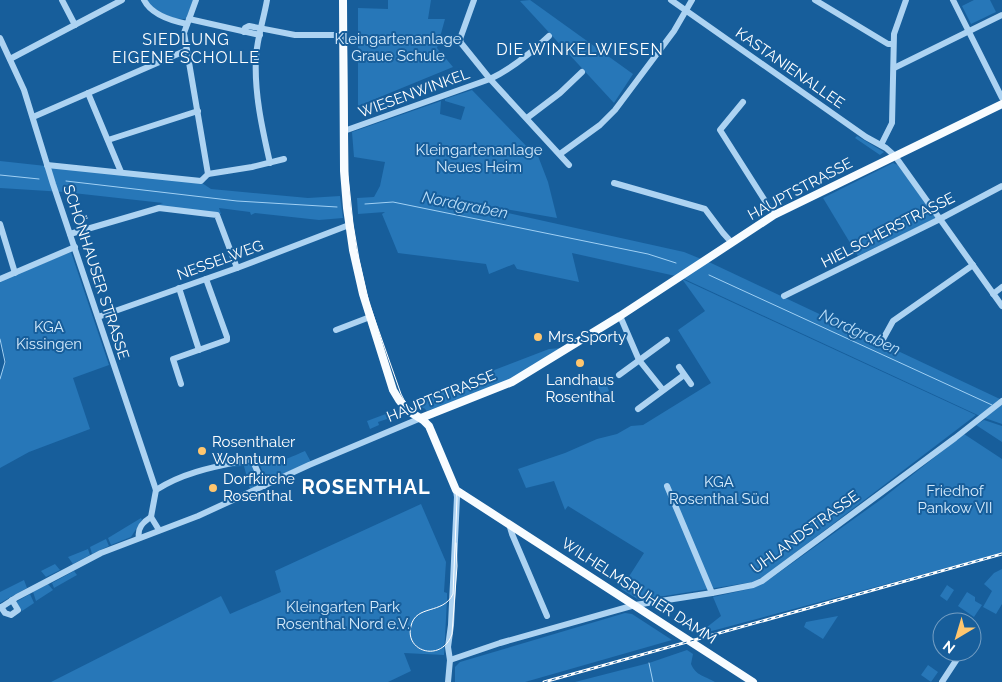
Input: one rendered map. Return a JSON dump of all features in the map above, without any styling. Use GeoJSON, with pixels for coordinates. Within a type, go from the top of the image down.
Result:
{"type":"FeatureCollection","features":[{"type":"Feature","properties":{"kind":"main road"},"geometry":{"type":"LineString","coordinates":[[343,0],[344,177],[356,266],[370,317],[397,398],[408,411],[421,418],[429,426],[456,490]]}},
{"type":"Feature","properties":{"kind":"main road","name":"HAUPTSTRASSE"},"geometry":{"type":"LineString","coordinates":[[421,418],[512,382],[620,316],[774,215],[1002,104]]}},
{"type":"Feature","properties":{"kind":"main road","name":"WILHELMSRUHER DAMM"},"geometry":{"type":"LineString","coordinates":[[456,490],[753,682]]}},
{"type":"Feature","properties":{"kind":"street"},"geometry":{"type":"LineString","coordinates":[[62,0],[75,25]]}},
{"type":"Feature","properties":{"kind":"street"},"geometry":{"type":"LineString","coordinates":[[10,59],[122,0]]}},
{"type":"Feature","properties":{"kind":"street"},"geometry":{"type":"LineString","coordinates":[[144,0],[151,8],[167,18],[244,32],[245,28],[249,26],[261,32],[295,35],[343,35]]}},
{"type":"Feature","properties":{"kind":"street"},"geometry":{"type":"LineString","coordinates":[[196,0],[184,33],[208,174]]}},
{"type":"Feature","properties":{"kind":"street"},"geometry":{"type":"LineString","coordinates":[[267,0],[256,56],[256,80],[261,122],[270,163]]}},
{"type":"Feature","properties":{"kind":"street","name":"WIESENWINKEL"},"geometry":{"type":"LineString","coordinates":[[344,131],[490,80],[461,43],[460,38],[474,0]]}},
{"type":"Feature","properties":{"kind":"street","name":"KASTANIENALLEE"},"geometry":{"type":"LineString","coordinates":[[671,0],[895,156],[1002,306]]}},
{"type":"Feature","properties":{"kind":"street"},"geometry":{"type":"LineString","coordinates":[[560,154],[600,126],[615,110],[674,31],[692,0]]}},
{"type":"Feature","properties":{"kind":"street"},"geometry":{"type":"LineString","coordinates":[[815,0],[888,44],[894,44]]}},
{"type":"Feature","properties":{"kind":"street"},"geometry":{"type":"LineString","coordinates":[[881,145],[892,122],[894,34],[906,0]]}},
{"type":"Feature","properties":{"kind":"street"},"geometry":{"type":"LineString","coordinates":[[953,0],[1002,98]]}},
{"type":"Feature","properties":{"kind":"street"},"geometry":{"type":"LineString","coordinates":[[894,68],[1002,15]]}},
{"type":"Feature","properties":{"kind":"street"},"geometry":{"type":"LineString","coordinates":[[549,36],[528,56],[506,72],[490,80],[528,118],[569,165]]}},
{"type":"Feature","properties":{"kind":"street","name":"SCHÖNHAUSER STRASSE"},"geometry":{"type":"LineString","coordinates":[[0,38],[24,90],[47,165],[156,490],[151,515],[140,528],[139,538]]}},
{"type":"Feature","properties":{"kind":"street"},"geometry":{"type":"LineString","coordinates":[[33,117],[188,50]]}},
{"type":"Feature","properties":{"kind":"street"},"geometry":{"type":"LineString","coordinates":[[528,118],[560,93],[582,72]]}},
{"type":"Feature","properties":{"kind":"street"},"geometry":{"type":"LineString","coordinates":[[88,93],[121,172]]}},
{"type":"Feature","properties":{"kind":"street"},"geometry":{"type":"LineString","coordinates":[[743,102],[720,130],[774,215]]}},
{"type":"Feature","properties":{"kind":"street"},"geometry":{"type":"LineString","coordinates":[[108,140],[198,111]]}},
{"type":"Feature","properties":{"kind":"street"},"geometry":{"type":"LineString","coordinates":[[47,165],[201,181],[208,174],[270,163],[284,158]]}},
{"type":"Feature","properties":{"kind":"street"},"geometry":{"type":"LineString","coordinates":[[614,183],[705,209],[714,223],[732,243]]}},
{"type":"Feature","properties":{"kind":"street","name":"HIELSCHERSTRASSE"},"geometry":{"type":"LineString","coordinates":[[784,296],[940,219],[1002,186]]}},
{"type":"Feature","properties":{"kind":"street"},"geometry":{"type":"LineString","coordinates":[[70,234],[159,208],[217,215],[237,268]]}},
{"type":"Feature","properties":{"kind":"street"},"geometry":{"type":"LineString","coordinates":[[0,224],[15,273]]}},
{"type":"Feature","properties":{"kind":"street","name":"NESSELWEG"},"geometry":{"type":"LineString","coordinates":[[98,317],[237,268],[349,225]]}},
{"type":"Feature","properties":{"kind":"street"},"geometry":{"type":"LineString","coordinates":[[0,279],[75,247]]}},
{"type":"Feature","properties":{"kind":"street"},"geometry":{"type":"LineString","coordinates":[[882,341],[893,321],[973,266]]}},
{"type":"Feature","properties":{"kind":"street"},"geometry":{"type":"LineString","coordinates":[[181,384],[173,359],[225,342],[227,337],[206,279]]}},
{"type":"Feature","properties":{"kind":"street"},"geometry":{"type":"LineString","coordinates":[[993,294],[1002,287]]}},
{"type":"Feature","properties":{"kind":"street"},"geometry":{"type":"LineString","coordinates":[[178,288],[199,350]]}},
{"type":"Feature","properties":{"kind":"street"},"geometry":{"type":"LineString","coordinates":[[620,316],[639,360],[663,390]]}},
{"type":"Feature","properties":{"kind":"street"},"geometry":{"type":"LineString","coordinates":[[336,330],[370,317]]}},
{"type":"Feature","properties":{"kind":"street"},"geometry":{"type":"LineString","coordinates":[[619,375],[667,340]]}},
{"type":"Feature","properties":{"kind":"street"},"geometry":{"type":"LineString","coordinates":[[680,367],[691,384]]}},
{"type":"Feature","properties":{"kind":"street"},"geometry":{"type":"LineString","coordinates":[[638,409],[684,375]]}},
{"type":"Feature","properties":{"kind":"street","name":"UHLANDSTRASSE"},"geometry":{"type":"LineString","coordinates":[[450,660],[500,643],[635,605],[753,585],[770,576],[1002,400]]}},
{"type":"Feature","properties":{"kind":"street","name":"HAUPTSTRASSE"},"geometry":{"type":"LineString","coordinates":[[12,600],[18,610],[11,615],[0,608],[12,600],[92,557],[203,514],[309,464],[421,418]]}},
{"type":"Feature","properties":{"kind":"street"},"geometry":{"type":"LineString","coordinates":[[156,490],[167,483],[194,472],[252,459],[264,486]]}},
{"type":"Feature","properties":{"kind":"street"},"geometry":{"type":"LineString","coordinates":[[667,486],[712,593]]}},
{"type":"Feature","properties":{"kind":"street"},"geometry":{"type":"LineString","coordinates":[[448,682],[456,490]]}},
{"type":"Feature","properties":{"kind":"street"},"geometry":{"type":"LineString","coordinates":[[151,515],[159,530]]}},
{"type":"Feature","properties":{"kind":"street"},"geometry":{"type":"LineString","coordinates":[[509,524],[547,616]]}},
{"type":"Feature","properties":{"kind":"street"},"geometry":{"type":"LineString","coordinates":[[942,682],[955,662]]}},
{"type":"Feature","properties":{"kind":"green space"},"geometry":{"type":"Polygon","coordinates":[[[148,0],[193,0],[186,19],[181,19],[166,15],[148,3],[148,0]]]}},
{"type":"Feature","properties":{"kind":"green space","name":"Kleingartenanlage Graue Schule"},"geometry":{"type":"Polygon","coordinates":[[[388,0],[431,0],[428,19],[445,19],[437,48],[453,67],[358,106],[358,8],[388,9],[388,0]]]}},
{"type":"Feature","properties":{"kind":"green space"},"geometry":{"type":"Polygon","coordinates":[[[530,0],[633,74],[614,103],[520,1],[530,0]]]}},
{"type":"Feature","properties":{"kind":"green space"},"geometry":{"type":"Polygon","coordinates":[[[974,0],[990,0],[996,12],[971,24],[962,6],[974,0]]]}},
{"type":"Feature","properties":{"kind":"green space","name":"Kleingartenanlage Neues Heim"},"geometry":{"type":"Polygon","coordinates":[[[472,90],[538,156],[548,182],[557,218],[426,195],[684,252],[1002,400],[1002,424],[982,417],[680,277],[572,253],[579,282],[517,269],[514,264],[489,274],[486,264],[398,253],[382,214],[385,212],[358,214],[357,198],[374,197],[380,186],[385,162],[354,157],[352,132],[441,101],[440,114],[461,120],[465,107],[445,101],[445,99],[472,90]]]}},
{"type":"Feature","properties":{"kind":"green space"},"geometry":{"type":"Polygon","coordinates":[[[857,136],[884,152],[880,155],[855,138],[857,136]]]}},
{"type":"Feature","properties":{"kind":"green space"},"geometry":{"type":"Polygon","coordinates":[[[0,161],[202,183],[211,189],[308,198],[340,196],[343,218],[319,220],[255,213],[251,215],[250,212],[219,208],[221,214],[155,206],[163,203],[64,192],[0,188],[0,161]]]}},
{"type":"Feature","properties":{"kind":"green space"},"geometry":{"type":"Polygon","coordinates":[[[893,163],[898,165],[936,218],[858,256],[823,198],[893,163]]]}},
{"type":"Feature","properties":{"kind":"green space","name":"KGA Kissingen"},"geometry":{"type":"Polygon","coordinates":[[[71,252],[109,365],[73,378],[90,429],[29,452],[0,468],[0,378],[6,362],[0,338],[0,281],[71,252]]]}},
{"type":"Feature","properties":{"kind":"green space","name":"KGA Rosenthal Süd"},"geometry":{"type":"Polygon","coordinates":[[[682,279],[976,415],[766,575],[753,582],[639,600],[621,589],[644,553],[568,506],[565,510],[554,481],[526,488],[518,469],[565,453],[597,439],[617,434],[631,426],[643,425],[711,383],[678,330],[705,311],[682,279]]]}},
{"type":"Feature","properties":{"kind":"green space"},"geometry":{"type":"Polygon","coordinates":[[[562,348],[513,379],[427,411],[424,408],[420,410],[413,401],[549,349],[562,348]]]}},
{"type":"Feature","properties":{"kind":"green space"},"geometry":{"type":"Polygon","coordinates":[[[604,377],[609,391],[601,394],[595,380],[604,377]]]}},
{"type":"Feature","properties":{"kind":"green space"},"geometry":{"type":"Polygon","coordinates":[[[391,412],[393,417],[378,422],[379,425],[370,429],[367,421],[391,412]]]}},
{"type":"Feature","properties":{"kind":"green space"},"geometry":{"type":"Polygon","coordinates":[[[984,420],[1002,426],[1002,442],[976,425],[984,420]]]}},
{"type":"Feature","properties":{"kind":"green space","name":"Friedhof Pankow VII"},"geometry":{"type":"Polygon","coordinates":[[[964,434],[1002,459],[1002,553],[697,635],[721,616],[713,597],[749,589],[770,579],[883,498],[964,434]]]}},
{"type":"Feature","properties":{"kind":"green space"},"geometry":{"type":"Polygon","coordinates":[[[305,451],[311,462],[266,481],[260,465],[263,458],[269,457],[282,460],[305,451]]]}},
{"type":"Feature","properties":{"kind":"green space"},"geometry":{"type":"Polygon","coordinates":[[[251,463],[260,485],[250,489],[244,466],[222,467],[251,463]]]}},
{"type":"Feature","properties":{"kind":"green space","name":"Kleingarten Park Rosenthal Nord e.V."},"geometry":{"type":"Polygon","coordinates":[[[421,504],[446,562],[444,592],[447,593],[447,600],[444,655],[404,653],[411,671],[388,682],[51,682],[221,596],[230,614],[281,592],[275,571],[421,504]]]}},
{"type":"Feature","properties":{"kind":"green space"},"geometry":{"type":"Polygon","coordinates":[[[141,518],[142,520],[131,537],[111,545],[108,538],[141,518]]]}},
{"type":"Feature","properties":{"kind":"green space"},"geometry":{"type":"Polygon","coordinates":[[[106,539],[109,546],[92,554],[90,547],[106,539]]]}},
{"type":"Feature","properties":{"kind":"green space"},"geometry":{"type":"Polygon","coordinates":[[[88,549],[90,555],[73,564],[68,557],[88,549]]]}},
{"type":"Feature","properties":{"kind":"green space"},"geometry":{"type":"Polygon","coordinates":[[[55,564],[60,570],[46,577],[41,571],[55,564]]]}},
{"type":"Feature","properties":{"kind":"green space"},"geometry":{"type":"Polygon","coordinates":[[[1002,569],[1002,604],[996,614],[983,607],[992,591],[984,584],[994,573],[1002,569]]]}},
{"type":"Feature","properties":{"kind":"green space"},"geometry":{"type":"Polygon","coordinates":[[[74,571],[77,575],[54,588],[52,583],[74,571]]]}},
{"type":"Feature","properties":{"kind":"green space"},"geometry":{"type":"Polygon","coordinates":[[[24,580],[27,588],[0,603],[0,592],[24,580]]]}},
{"type":"Feature","properties":{"kind":"green space"},"geometry":{"type":"Polygon","coordinates":[[[48,584],[53,590],[36,601],[33,592],[48,584]]]}},
{"type":"Feature","properties":{"kind":"green space"},"geometry":{"type":"Polygon","coordinates":[[[947,585],[954,590],[947,601],[940,596],[947,585]]]}},
{"type":"Feature","properties":{"kind":"green space"},"geometry":{"type":"Polygon","coordinates":[[[967,592],[975,597],[975,601],[982,605],[977,612],[967,612],[958,606],[967,592]]]}},
{"type":"Feature","properties":{"kind":"green space"},"geometry":{"type":"Polygon","coordinates":[[[30,594],[34,603],[22,611],[16,602],[30,594]]]}},
{"type":"Feature","properties":{"kind":"green space"},"geometry":{"type":"Polygon","coordinates":[[[625,613],[632,614],[672,640],[525,682],[455,682],[455,667],[460,662],[625,613]]]}},
{"type":"Feature","properties":{"kind":"green space"},"geometry":{"type":"Polygon","coordinates":[[[838,616],[823,639],[804,627],[806,622],[838,616]]]}},
{"type":"Feature","properties":{"kind":"green space"},"geometry":{"type":"Polygon","coordinates":[[[687,650],[693,654],[691,664],[695,671],[715,682],[575,682],[649,663],[687,650]]]}},
{"type":"Feature","properties":{"kind":"green space"},"geometry":{"type":"Polygon","coordinates":[[[928,665],[938,672],[931,682],[921,675],[928,665]]]}},
{"type":"Feature","properties":{"kind":"waterway","name":"Nordgraben"},"geometry":{"type":"LineString","coordinates":[[0,175],[39,179]]}},
{"type":"Feature","properties":{"kind":"waterway","name":"Nordgraben"},"geometry":{"type":"LineString","coordinates":[[66,181],[237,201],[337,207]]}},
{"type":"Feature","properties":{"kind":"waterway","name":"Nordgraben"},"geometry":{"type":"LineString","coordinates":[[365,204],[393,202],[648,254],[676,263]]}},
{"type":"Feature","properties":{"kind":"waterway","name":"Nordgraben"},"geometry":{"type":"LineString","coordinates":[[709,275],[992,405]]}},
{"type":"Feature","properties":{"kind":"waterway"},"geometry":{"type":"LineString","coordinates":[[0,339],[5,362],[0,379]]}},
{"type":"Feature","properties":{"kind":"waterway"},"geometry":{"type":"LineString","coordinates":[[649,663],[653,682]]}},
{"type":"Feature","properties":{"kind":"tram line"},"geometry":{"type":"LineString","coordinates":[[346,0],[348,175],[359,259],[369,303],[401,394],[407,404],[430,428],[456,490],[457,498],[453,594],[449,601],[443,605],[418,615],[411,626],[410,635],[413,642],[418,648],[425,651],[440,649],[447,643],[452,634],[457,566],[456,543]]}},
{"type":"Feature","properties":{"kind":"railway"},"geometry":{"type":"LineString","coordinates":[[544,682],[1002,554]]}},
{"type":"Feature","properties":{"kind":"place","name":"Mrs. Sporty"},"geometry":{"type":"Point","coordinates":[538,337]}},
{"type":"Feature","properties":{"kind":"place","name":"Landhaus Rosenthal"},"geometry":{"type":"Point","coordinates":[580,363]}},
{"type":"Feature","properties":{"kind":"place","name":"Rosenthaler Wohnturm"},"geometry":{"type":"Point","coordinates":[202,451]}},
{"type":"Feature","properties":{"kind":"place","name":"Dorfkirche Rosenthal"},"geometry":{"type":"Point","coordinates":[213,488]}},
{"type":"Feature","properties":{"kind":"district","name":"SIEDLUNG EIGENE SCHOLLE"},"geometry":{"type":"Point","coordinates":[186,48]}},
{"type":"Feature","properties":{"kind":"district","name":"DIE WINKELWIESEN"},"geometry":{"type":"Point","coordinates":[580,49]}},
{"type":"Feature","properties":{"kind":"district","name":"ROSENTHAL"},"geometry":{"type":"Point","coordinates":[366,487]}}]}
